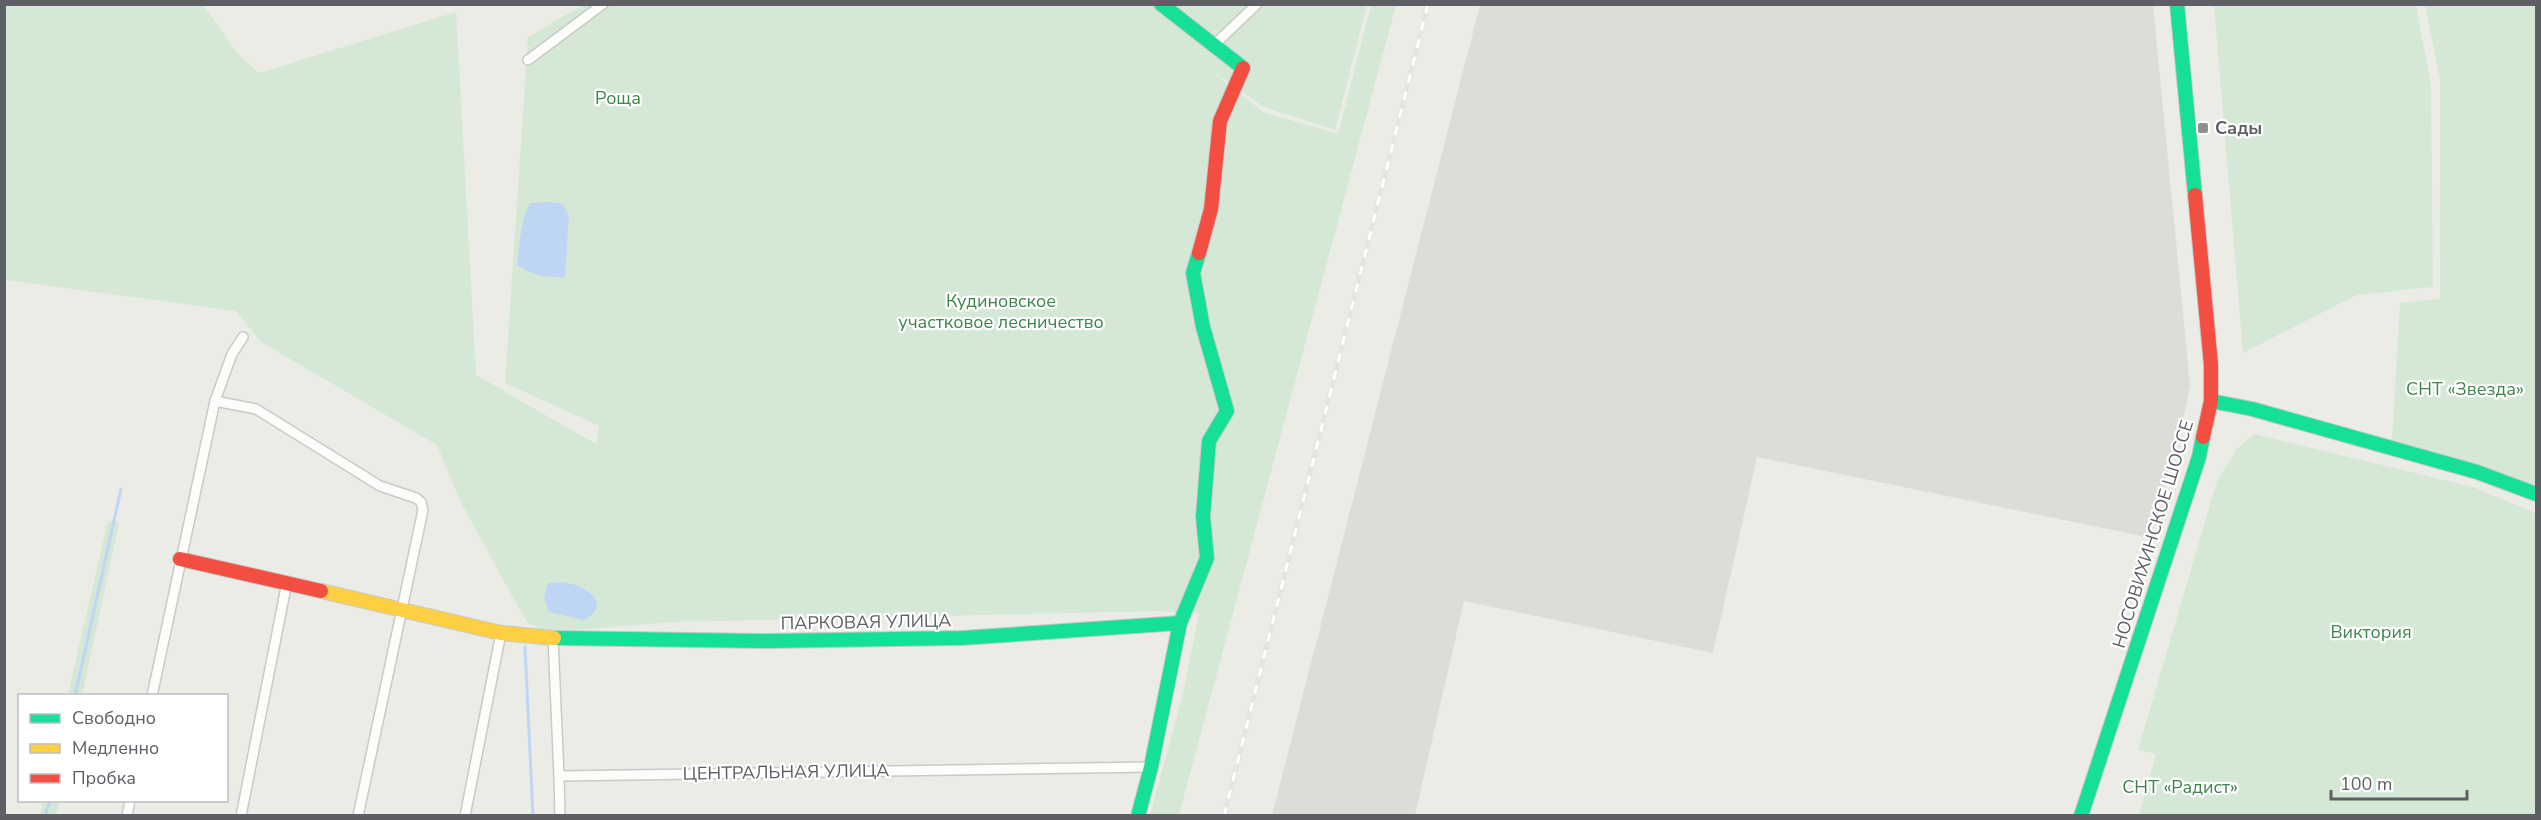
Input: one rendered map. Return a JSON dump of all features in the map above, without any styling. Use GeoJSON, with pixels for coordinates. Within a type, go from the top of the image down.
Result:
{"type":"FeatureCollection","features":[{"type":"Feature","properties":{"kind":"street"},"geometry":{"type":"LineString","coordinates":[[528,60],[603,4]]}},
{"type":"Feature","properties":{"kind":"street"},"geometry":{"type":"LineString","coordinates":[[1138,816],[1151,767],[1180,623],[1206,558],[1203,517],[1209,441],[1227,411],[1203,327],[1193,273],[1211,209],[1220,122],[1243,68],[1161,4]]}},
{"type":"Feature","properties":{"kind":"street"},"geometry":{"type":"LineString","coordinates":[[1213,46],[1257,4]]}},
{"type":"Feature","properties":{"kind":"street","name":"НОСОВИХИНСКОЕ ШОССЕ"},"geometry":{"type":"LineString","coordinates":[[2081,816],[2199,457],[2211,401],[2209,336],[2177,4]]}},
{"type":"Feature","properties":{"kind":"street"},"geometry":{"type":"LineString","coordinates":[[152,694],[215,401],[222,376],[243,337]]}},
{"type":"Feature","properties":{"kind":"street"},"geometry":{"type":"LineString","coordinates":[[215,401],[256,409],[380,486],[417,498],[422,502],[423,510],[358,816]]}},
{"type":"Feature","properties":{"kind":"street"},"geometry":{"type":"LineString","coordinates":[[2211,401],[2252,408],[2465,469],[2536,495]]}},
{"type":"Feature","properties":{"kind":"street","name":"ПАРКОВАЯ УЛИЦА"},"geometry":{"type":"LineString","coordinates":[[180,559],[402,608],[501,633],[553,638],[768,641],[962,638],[1180,623]]}},
{"type":"Feature","properties":{"kind":"street"},"geometry":{"type":"LineString","coordinates":[[241,816],[287,582]]}},
{"type":"Feature","properties":{"kind":"street"},"geometry":{"type":"LineString","coordinates":[[465,816],[501,633]]}},
{"type":"Feature","properties":{"kind":"street"},"geometry":{"type":"LineString","coordinates":[[553,638],[560,816]]}},
{"type":"Feature","properties":{"kind":"street","name":"ЦЕНТРАЛЬНАЯ УЛИЦА"},"geometry":{"type":"LineString","coordinates":[[559,776],[1151,767]]}},
{"type":"Feature","properties":{"kind":"shaded area"},"geometry":{"type":"Polygon","coordinates":[[[1480,5],[2153,5],[2190,385],[2181,430],[2147,537],[1757,457],[1713,653],[1464,601],[1415,815],[1272,815],[1480,5]]]}},
{"type":"Feature","properties":{"kind":"green space","name":"Кудиновское участковое лесничество"},"geometry":{"type":"Polygon","coordinates":[[[5,5],[203,5],[238,54],[259,73],[456,12],[476,375],[596,444],[599,426],[505,383],[528,37],[583,5],[1367,5],[1335,130],[1264,107],[1212,71],[1263,112],[1338,134],[1371,5],[1396,5],[1179,815],[1150,815],[1183,694],[1199,613],[1164,611],[671,622],[562,631],[540,630],[526,621],[460,501],[437,445],[261,342],[236,311],[5,280],[5,5]]]}},
{"type":"Feature","properties":{"kind":"green space"},"geometry":{"type":"Polygon","coordinates":[[[2214,5],[2416,5],[2431,85],[2433,287],[2357,295],[2243,353],[2214,5]]]}},
{"type":"Feature","properties":{"kind":"green space","name":"СНТ «Звезда»"},"geometry":{"type":"Polygon","coordinates":[[[2425,5],[2536,5],[2536,488],[2392,440],[2400,303],[2440,299],[2440,79],[2425,5]]]}},
{"type":"Feature","properties":{"kind":"green space","name":"Виктория"},"geometry":{"type":"Polygon","coordinates":[[[2254,434],[2473,487],[2536,513],[2536,815],[2139,815],[2156,754],[2138,750],[2217,481],[2236,450],[2254,434]]]}},
{"type":"Feature","properties":{"kind":"green space"},"geometry":{"type":"Polygon","coordinates":[[[116,521],[119,524],[82,694],[68,694],[107,524],[116,521]]]}},
{"type":"Feature","properties":{"kind":"green space"},"geometry":{"type":"Polygon","coordinates":[[[43,802],[59,802],[56,815],[40,815],[43,802]]]}},
{"type":"Feature","properties":{"kind":"water"},"geometry":{"type":"Polygon","coordinates":[[[530,203],[563,204],[569,216],[565,277],[540,275],[517,265],[522,226],[530,203]]]}},
{"type":"Feature","properties":{"kind":"water"},"geometry":{"type":"Polygon","coordinates":[[[548,583],[568,583],[583,588],[594,597],[597,608],[584,620],[549,612],[544,598],[548,583]]]}},
{"type":"Feature","properties":{"kind":"waterway"},"geometry":{"type":"LineString","coordinates":[[75,694],[121,489]]}},
{"type":"Feature","properties":{"kind":"waterway"},"geometry":{"type":"LineString","coordinates":[[525,647],[533,816]]}},
{"type":"Feature","properties":{"kind":"waterway"},"geometry":{"type":"LineString","coordinates":[[45,816],[49,802]]}},
{"type":"Feature","properties":{"kind":"railway"},"geometry":{"type":"LineString","coordinates":[[1224,816],[1428,4]]}},
{"type":"Feature","properties":{"kind":"traffic: fast"},"geometry":{"type":"LineString","coordinates":[[1161,4],[1243,68]]}},
{"type":"Feature","properties":{"kind":"traffic: fast"},"geometry":{"type":"LineString","coordinates":[[2177,4],[2195,195]]}},
{"type":"Feature","properties":{"kind":"traffic: fast"},"geometry":{"type":"LineString","coordinates":[[1138,816],[1151,767],[1180,623],[1207,558],[1203,517],[1209,441],[1227,411],[1203,327],[1193,273],[1199,253]]}},
{"type":"Feature","properties":{"kind":"traffic: fast"},"geometry":{"type":"LineString","coordinates":[[2211,401],[2252,409],[2477,472],[2536,494]]}},
{"type":"Feature","properties":{"kind":"traffic: fast"},"geometry":{"type":"LineString","coordinates":[[2081,816],[2199,457],[2203,437]]}},
{"type":"Feature","properties":{"kind":"traffic: fast"},"geometry":{"type":"LineString","coordinates":[[554,638],[768,641],[962,638],[1180,623]]}},
{"type":"Feature","properties":{"kind":"traffic: slow"},"geometry":{"type":"LineString","coordinates":[[321,591],[501,633],[554,638]]}},
{"type":"Feature","properties":{"kind":"traffic: jam"},"geometry":{"type":"LineString","coordinates":[[1199,253],[1211,209],[1220,121],[1243,68]]}},
{"type":"Feature","properties":{"kind":"traffic: jam"},"geometry":{"type":"LineString","coordinates":[[2195,195],[2211,365],[2211,401],[2203,437]]}},
{"type":"Feature","properties":{"kind":"traffic: jam"},"geometry":{"type":"LineString","coordinates":[[180,559],[321,591]]}},
{"type":"Feature","properties":{"kind":"place","name":"Сады"},"geometry":{"type":"Point","coordinates":[2203,128]}},
{"type":"Feature","properties":{"kind":"park label","name":"Роща"},"geometry":{"type":"Point","coordinates":[618,98]}},
{"type":"Feature","properties":{"kind":"park label","name":"СНТ «Радист»"},"geometry":{"type":"Point","coordinates":[2180,787]}}]}
